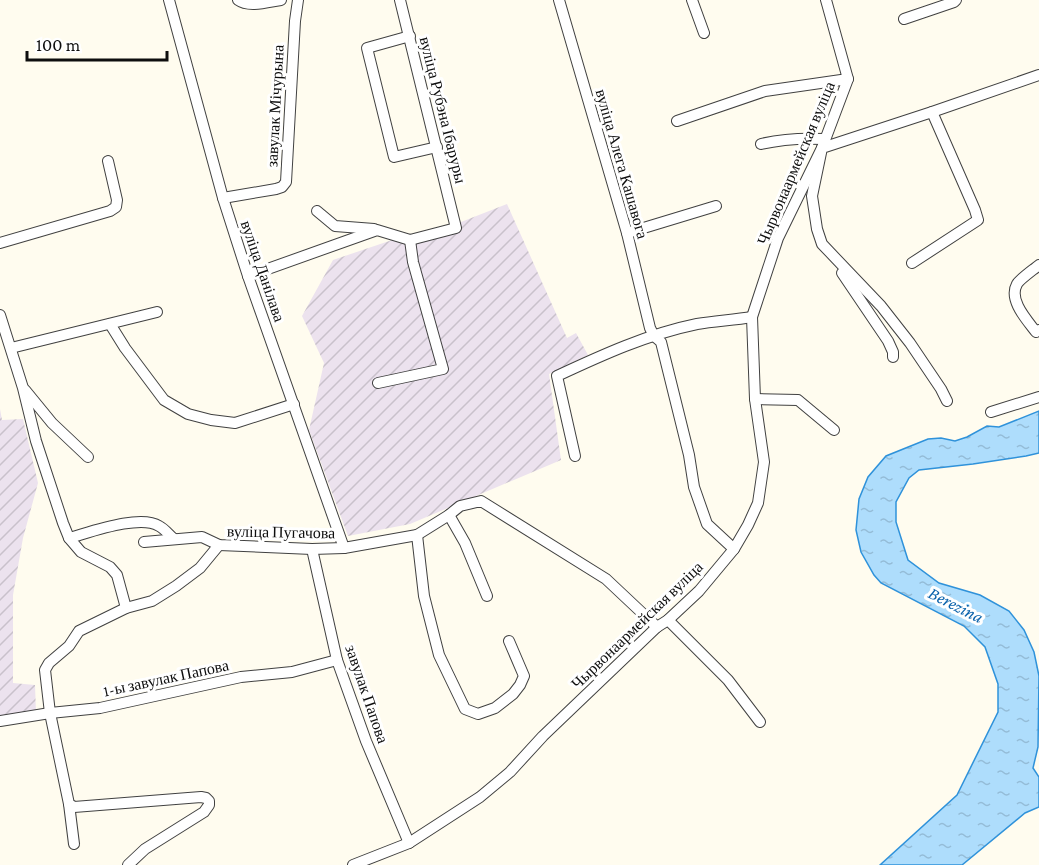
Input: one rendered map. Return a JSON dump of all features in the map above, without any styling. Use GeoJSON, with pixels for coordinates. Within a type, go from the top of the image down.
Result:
{"type":"FeatureCollection","features":[{"type":"Feature","properties":{"kind":"street","name":"вуліца Данілава"},"geometry":{"type":"LineString","coordinates":[[169,0],[223,198],[344,548]]}},
{"type":"Feature","properties":{"kind":"street"},"geometry":{"type":"LineString","coordinates":[[238,0],[252,4],[281,0]]}},
{"type":"Feature","properties":{"kind":"street","name":"завулак Мічурына"},"geometry":{"type":"LineString","coordinates":[[223,198],[276,189],[282,187],[286,182],[298,0]]}},
{"type":"Feature","properties":{"kind":"street","name":"вуліца Рубэна Ібаруры"},"geometry":{"type":"LineString","coordinates":[[400,0],[456,228],[410,240]]}},
{"type":"Feature","properties":{"kind":"street","name":"вуліца Алега Кашавога"},"geometry":{"type":"LineString","coordinates":[[559,0],[627,233],[650,328],[661,342],[689,455],[694,487],[707,524],[734,549]]}},
{"type":"Feature","properties":{"kind":"street"},"geometry":{"type":"LineString","coordinates":[[692,0],[704,33]]}},
{"type":"Feature","properties":{"kind":"street","name":"Чырвонаармейская вуліца"},"geometry":{"type":"LineString","coordinates":[[353,865],[408,843],[480,797],[510,772],[543,736],[657,627],[668,620],[699,591],[734,549],[748,525],[758,503],[764,462],[755,399],[752,317],[778,238],[823,143],[848,79],[826,0]]}},
{"type":"Feature","properties":{"kind":"street"},"geometry":{"type":"LineString","coordinates":[[904,19],[956,0]]}},
{"type":"Feature","properties":{"kind":"street"},"geometry":{"type":"LineString","coordinates":[[410,36],[367,48],[394,157],[437,147]]}},
{"type":"Feature","properties":{"kind":"street"},"geometry":{"type":"LineString","coordinates":[[761,144],[802,138],[823,143],[932,112],[1039,75]]}},
{"type":"Feature","properties":{"kind":"street"},"geometry":{"type":"LineString","coordinates":[[677,121],[765,92],[848,79]]}},
{"type":"Feature","properties":{"kind":"street"},"geometry":{"type":"LineString","coordinates":[[912,263],[978,220],[932,112]]}},
{"type":"Feature","properties":{"kind":"street"},"geometry":{"type":"LineString","coordinates":[[823,143],[812,195],[817,229],[822,244],[888,340],[893,357]]}},
{"type":"Feature","properties":{"kind":"street"},"geometry":{"type":"LineString","coordinates":[[0,243],[110,212],[116,207],[117,200],[108,161]]}},
{"type":"Feature","properties":{"kind":"street"},"geometry":{"type":"LineString","coordinates":[[627,233],[716,206]]}},
{"type":"Feature","properties":{"kind":"street"},"geometry":{"type":"LineString","coordinates":[[317,211],[335,226],[377,230],[410,240],[412,262],[443,369],[378,383]]}},
{"type":"Feature","properties":{"kind":"street"},"geometry":{"type":"LineString","coordinates":[[249,276],[377,230]]}},
{"type":"Feature","properties":{"kind":"street"},"geometry":{"type":"LineString","coordinates":[[822,244],[881,306],[910,343],[947,401]]}},
{"type":"Feature","properties":{"kind":"street"},"geometry":{"type":"LineString","coordinates":[[1037,331],[1016,301],[1015,293],[1017,283],[1039,265]]}},
{"type":"Feature","properties":{"kind":"street"},"geometry":{"type":"LineString","coordinates":[[11,348],[157,312]]}},
{"type":"Feature","properties":{"kind":"street"},"geometry":{"type":"LineString","coordinates":[[0,315],[23,388],[36,441],[69,538],[81,552],[110,567],[117,575],[126,608]]}},
{"type":"Feature","properties":{"kind":"street"},"geometry":{"type":"LineString","coordinates":[[575,456],[557,376],[602,355],[654,336],[697,324],[752,317]]}},
{"type":"Feature","properties":{"kind":"street"},"geometry":{"type":"LineString","coordinates":[[110,324],[164,400],[188,414],[235,423],[294,404]]}},
{"type":"Feature","properties":{"kind":"street"},"geometry":{"type":"LineString","coordinates":[[23,388],[52,423],[88,457]]}},
{"type":"Feature","properties":{"kind":"street"},"geometry":{"type":"LineString","coordinates":[[992,412],[1039,397]]}},
{"type":"Feature","properties":{"kind":"street"},"geometry":{"type":"LineString","coordinates":[[755,399],[798,400],[834,430]]}},
{"type":"Feature","properties":{"kind":"street","name":"вуліца Пугачова"},"geometry":{"type":"LineString","coordinates":[[74,844],[45,670],[49,663],[69,646],[79,631],[126,608],[152,601],[200,568],[219,545],[327,550],[344,548],[417,535],[460,506],[481,501],[606,579],[657,627]]}},
{"type":"Feature","properties":{"kind":"street"},"geometry":{"type":"LineString","coordinates":[[449,515],[465,543],[487,596]]}},
{"type":"Feature","properties":{"kind":"street"},"geometry":{"type":"LineString","coordinates":[[69,538],[131,522],[146,521],[159,525],[174,539]]}},
{"type":"Feature","properties":{"kind":"street"},"geometry":{"type":"LineString","coordinates":[[417,535],[424,596],[440,655],[465,709],[478,714],[495,708],[520,686],[524,676],[509,641]]}},
{"type":"Feature","properties":{"kind":"street"},"geometry":{"type":"LineString","coordinates":[[144,542],[202,537],[219,545]]}},
{"type":"Feature","properties":{"kind":"street","name":"завулак Папова"},"geometry":{"type":"LineString","coordinates":[[312,549],[337,660],[366,741],[408,843]]}},
{"type":"Feature","properties":{"kind":"street"},"geometry":{"type":"LineString","coordinates":[[668,620],[728,680],[760,722]]}},
{"type":"Feature","properties":{"kind":"street","name":"1-ы завулак Папова"},"geometry":{"type":"LineString","coordinates":[[0,721],[100,708],[241,678],[292,672],[337,660]]}},
{"type":"Feature","properties":{"kind":"street"},"geometry":{"type":"LineString","coordinates":[[69,804],[74,807],[206,798],[209,805],[204,812],[145,849],[128,865]]}},
{"type":"Feature","properties":{"kind":"shaded area"},"geometry":{"type":"Polygon","coordinates":[[[507,204],[567,338],[576,333],[588,355],[549,374],[561,460],[410,524],[348,536],[309,430],[324,363],[302,316],[333,260],[404,236],[461,222],[507,204]]]}},
{"type":"Feature","properties":{"kind":"shaded area"},"geometry":{"type":"Polygon","coordinates":[[[0,409],[2,420],[23,419],[38,483],[23,538],[13,595],[13,683],[35,685],[36,713],[0,718],[0,409]]]}},
{"type":"Feature","properties":{"kind":"water","name":"Berezina"},"geometry":{"type":"Polygon","coordinates":[[[1039,411],[1039,453],[919,470],[909,478],[896,502],[896,522],[908,560],[939,583],[980,595],[1009,611],[1024,630],[1034,652],[1039,676],[1038,747],[1033,768],[1039,777],[1039,807],[1025,813],[962,865],[880,865],[957,795],[998,712],[998,684],[985,647],[964,626],[881,583],[874,575],[861,552],[856,530],[859,499],[868,477],[886,456],[928,439],[941,438],[955,441],[987,426],[999,427],[1039,411]]]}}]}
